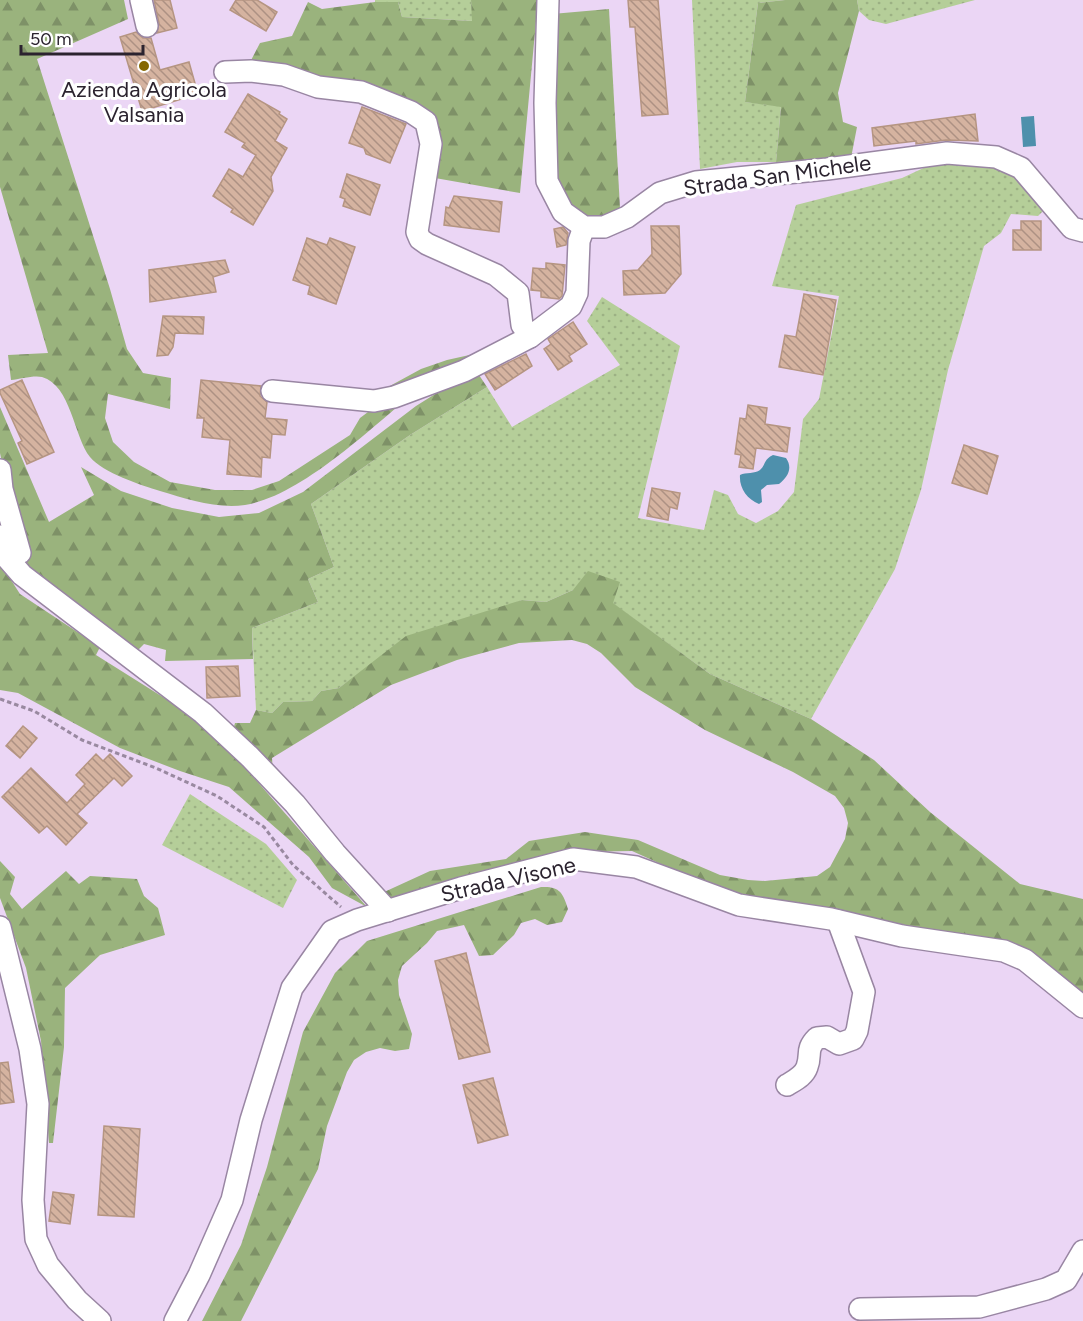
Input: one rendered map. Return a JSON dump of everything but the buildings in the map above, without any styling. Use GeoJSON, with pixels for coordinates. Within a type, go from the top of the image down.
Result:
{"type":"FeatureCollection","features":[{"type":"Feature","properties":{"kind":"street"},"geometry":{"type":"LineString","coordinates":[[141,0],[147,26]]}},
{"type":"Feature","properties":{"kind":"street"},"geometry":{"type":"LineString","coordinates":[[272,391],[374,401],[384,399],[464,371],[530,338],[571,306],[577,293],[579,241],[584,227],[564,212],[547,181],[545,103],[548,0]]}},
{"type":"Feature","properties":{"kind":"street"},"geometry":{"type":"LineString","coordinates":[[225,72],[251,71],[284,75],[318,87],[361,92],[411,112],[426,123],[431,144],[417,232],[420,239],[496,275],[518,293],[522,325],[530,338]]}},
{"type":"Feature","properties":{"kind":"street","name":"Strada San Michele"},"geometry":{"type":"LineString","coordinates":[[584,227],[604,227],[627,217],[660,194],[696,182],[827,169],[946,153],[996,157],[1021,168],[1072,228],[1083,231]]}},
{"type":"Feature","properties":{"kind":"street"},"geometry":{"type":"LineString","coordinates":[[0,470],[2,489],[12,529],[24,566],[37,588]]}},
{"type":"Feature","properties":{"kind":"street"},"geometry":{"type":"LineString","coordinates":[[0,536],[8,559],[22,575],[203,713],[250,757],[295,804],[335,853],[388,911]]}},
{"type":"Feature","properties":{"kind":"street","name":"Strada Visone"},"geometry":{"type":"LineString","coordinates":[[175,1321],[199,1275],[232,1200],[251,1120],[292,988],[332,932],[357,920],[461,888],[573,859],[636,867],[739,905],[838,921],[902,936],[1004,951],[1025,960],[1083,1008]]}},
{"type":"Feature","properties":{"kind":"street"},"geometry":{"type":"LineString","coordinates":[[788,1084],[802,1075],[807,1067],[810,1046],[817,1038],[827,1037],[839,1044],[853,1039],[857,1031],[864,992],[838,921]]}},
{"type":"Feature","properties":{"kind":"street"},"geometry":{"type":"LineString","coordinates":[[0,927],[30,1048],[38,1104],[33,1200],[36,1239],[48,1265],[77,1300],[100,1321]]}},
{"type":"Feature","properties":{"kind":"street"},"geometry":{"type":"LineString","coordinates":[[860,1309],[979,1307],[1046,1289],[1066,1280],[1083,1251]]}},
{"type":"Feature","properties":{"kind":"path"},"geometry":{"type":"LineString","coordinates":[[0,699],[34,711],[82,740],[156,768],[217,796],[264,827],[292,864],[357,920]]}},
{"type":"Feature","properties":{"kind":"green space"},"geometry":{"type":"Polygon","coordinates":[[[0,0],[124,0],[128,19],[37,59],[127,349],[143,373],[171,378],[170,409],[108,394],[105,418],[113,442],[134,462],[170,482],[215,490],[252,490],[279,481],[350,435],[360,418],[376,406],[415,392],[312,475],[267,499],[245,505],[223,506],[202,503],[123,478],[96,463],[85,448],[66,401],[52,382],[42,377],[11,380],[8,355],[48,353],[0,187],[0,0]]]}},
{"type":"Feature","properties":{"kind":"green space"},"geometry":{"type":"Polygon","coordinates":[[[375,0],[471,0],[473,21],[402,17],[398,2],[375,2],[375,0]]]}},
{"type":"Feature","properties":{"kind":"green space"},"geometry":{"type":"Polygon","coordinates":[[[471,0],[538,0],[520,193],[435,178],[430,119],[248,66],[260,43],[292,36],[308,2],[322,9],[375,2],[398,2],[402,17],[472,21],[471,0]]]}},
{"type":"Feature","properties":{"kind":"green space"},"geometry":{"type":"Polygon","coordinates":[[[692,0],[785,0],[758,3],[745,102],[781,106],[776,162],[737,162],[700,169],[692,0]]]}},
{"type":"Feature","properties":{"kind":"green space"},"geometry":{"type":"Polygon","coordinates":[[[785,0],[857,0],[859,11],[838,93],[843,122],[857,127],[851,158],[776,162],[781,107],[745,102],[758,3],[785,0]]]}},
{"type":"Feature","properties":{"kind":"green space"},"geometry":{"type":"Polygon","coordinates":[[[857,0],[975,0],[886,24],[869,20],[859,11],[857,0]]]}},
{"type":"Feature","properties":{"kind":"green space"},"geometry":{"type":"Polygon","coordinates":[[[609,9],[620,208],[612,214],[589,217],[570,207],[556,181],[552,14],[609,9]]]}},
{"type":"Feature","properties":{"kind":"green space"},"geometry":{"type":"Polygon","coordinates":[[[980,164],[1011,172],[1045,209],[1038,216],[1011,214],[1001,233],[984,246],[948,370],[921,490],[895,569],[811,719],[710,674],[612,603],[573,590],[546,602],[522,600],[373,663],[339,688],[321,691],[312,701],[283,702],[272,713],[256,710],[252,628],[318,602],[308,579],[334,567],[311,504],[410,435],[487,387],[512,427],[620,365],[587,321],[602,297],[680,346],[638,518],[704,530],[714,490],[728,495],[738,514],[756,523],[778,511],[794,492],[803,419],[819,399],[839,296],[772,286],[796,205],[902,178],[930,165],[980,164]]]}},
{"type":"Feature","properties":{"kind":"green space"},"geometry":{"type":"Polygon","coordinates":[[[483,352],[385,395],[388,387],[421,369],[447,360],[483,352]]]}},
{"type":"Feature","properties":{"kind":"green space"},"geometry":{"type":"Polygon","coordinates":[[[475,369],[487,387],[410,435],[311,504],[334,567],[308,579],[318,602],[252,628],[253,659],[165,661],[166,650],[144,644],[138,650],[42,585],[28,565],[15,528],[0,453],[0,407],[49,522],[94,495],[81,467],[121,491],[172,508],[219,517],[259,513],[303,492],[416,406],[475,369]]]}},
{"type":"Feature","properties":{"kind":"green space"},"geometry":{"type":"Polygon","coordinates":[[[0,563],[20,594],[100,647],[96,655],[193,716],[235,756],[367,907],[332,888],[309,857],[229,787],[120,748],[18,693],[0,690],[0,563]]]}},
{"type":"Feature","properties":{"kind":"green space"},"geometry":{"type":"Polygon","coordinates":[[[588,571],[620,582],[613,603],[710,674],[811,719],[874,760],[930,812],[1020,884],[1083,899],[1083,999],[1029,953],[736,898],[632,851],[579,852],[393,903],[382,893],[430,871],[506,859],[529,841],[585,832],[638,840],[720,875],[748,880],[765,881],[817,876],[830,867],[845,839],[848,823],[844,808],[835,796],[793,772],[705,730],[635,687],[601,653],[587,644],[572,640],[519,643],[457,660],[391,685],[272,758],[273,772],[233,730],[235,723],[250,723],[256,710],[272,713],[283,702],[312,701],[321,691],[339,688],[406,636],[522,600],[546,602],[573,590],[588,571]]]}},
{"type":"Feature","properties":{"kind":"green space"},"geometry":{"type":"Polygon","coordinates":[[[190,794],[266,844],[297,880],[283,908],[162,845],[190,794]]]}},
{"type":"Feature","properties":{"kind":"green space"},"geometry":{"type":"Polygon","coordinates":[[[0,861],[15,877],[10,894],[22,909],[66,871],[79,884],[90,876],[137,879],[144,896],[158,908],[165,935],[100,955],[65,988],[64,1047],[53,1143],[49,1143],[41,1041],[26,968],[0,898],[0,861]]]}},
{"type":"Feature","properties":{"kind":"green space"},"geometry":{"type":"Polygon","coordinates":[[[541,887],[556,889],[562,894],[568,909],[562,922],[547,925],[535,919],[521,923],[514,935],[493,955],[479,956],[464,925],[437,931],[402,966],[398,980],[399,995],[412,1034],[409,1049],[395,1051],[380,1048],[366,1052],[354,1060],[347,1072],[327,1126],[318,1169],[241,1321],[202,1321],[241,1245],[267,1167],[303,1032],[335,973],[367,941],[541,887]]]}},
{"type":"Feature","properties":{"kind":"water"},"geometry":{"type":"Polygon","coordinates":[[[1034,116],[1036,146],[1023,147],[1021,117],[1034,116]]]}},
{"type":"Feature","properties":{"kind":"water"},"geometry":{"type":"Polygon","coordinates":[[[773,455],[786,458],[789,465],[788,472],[779,484],[767,485],[761,490],[762,502],[759,504],[745,492],[740,475],[760,470],[773,455]]]}},
{"type":"Feature","properties":{"kind":"place","name":"Azienda Agricola Valsania"},"geometry":{"type":"Point","coordinates":[144,66]}}]}
